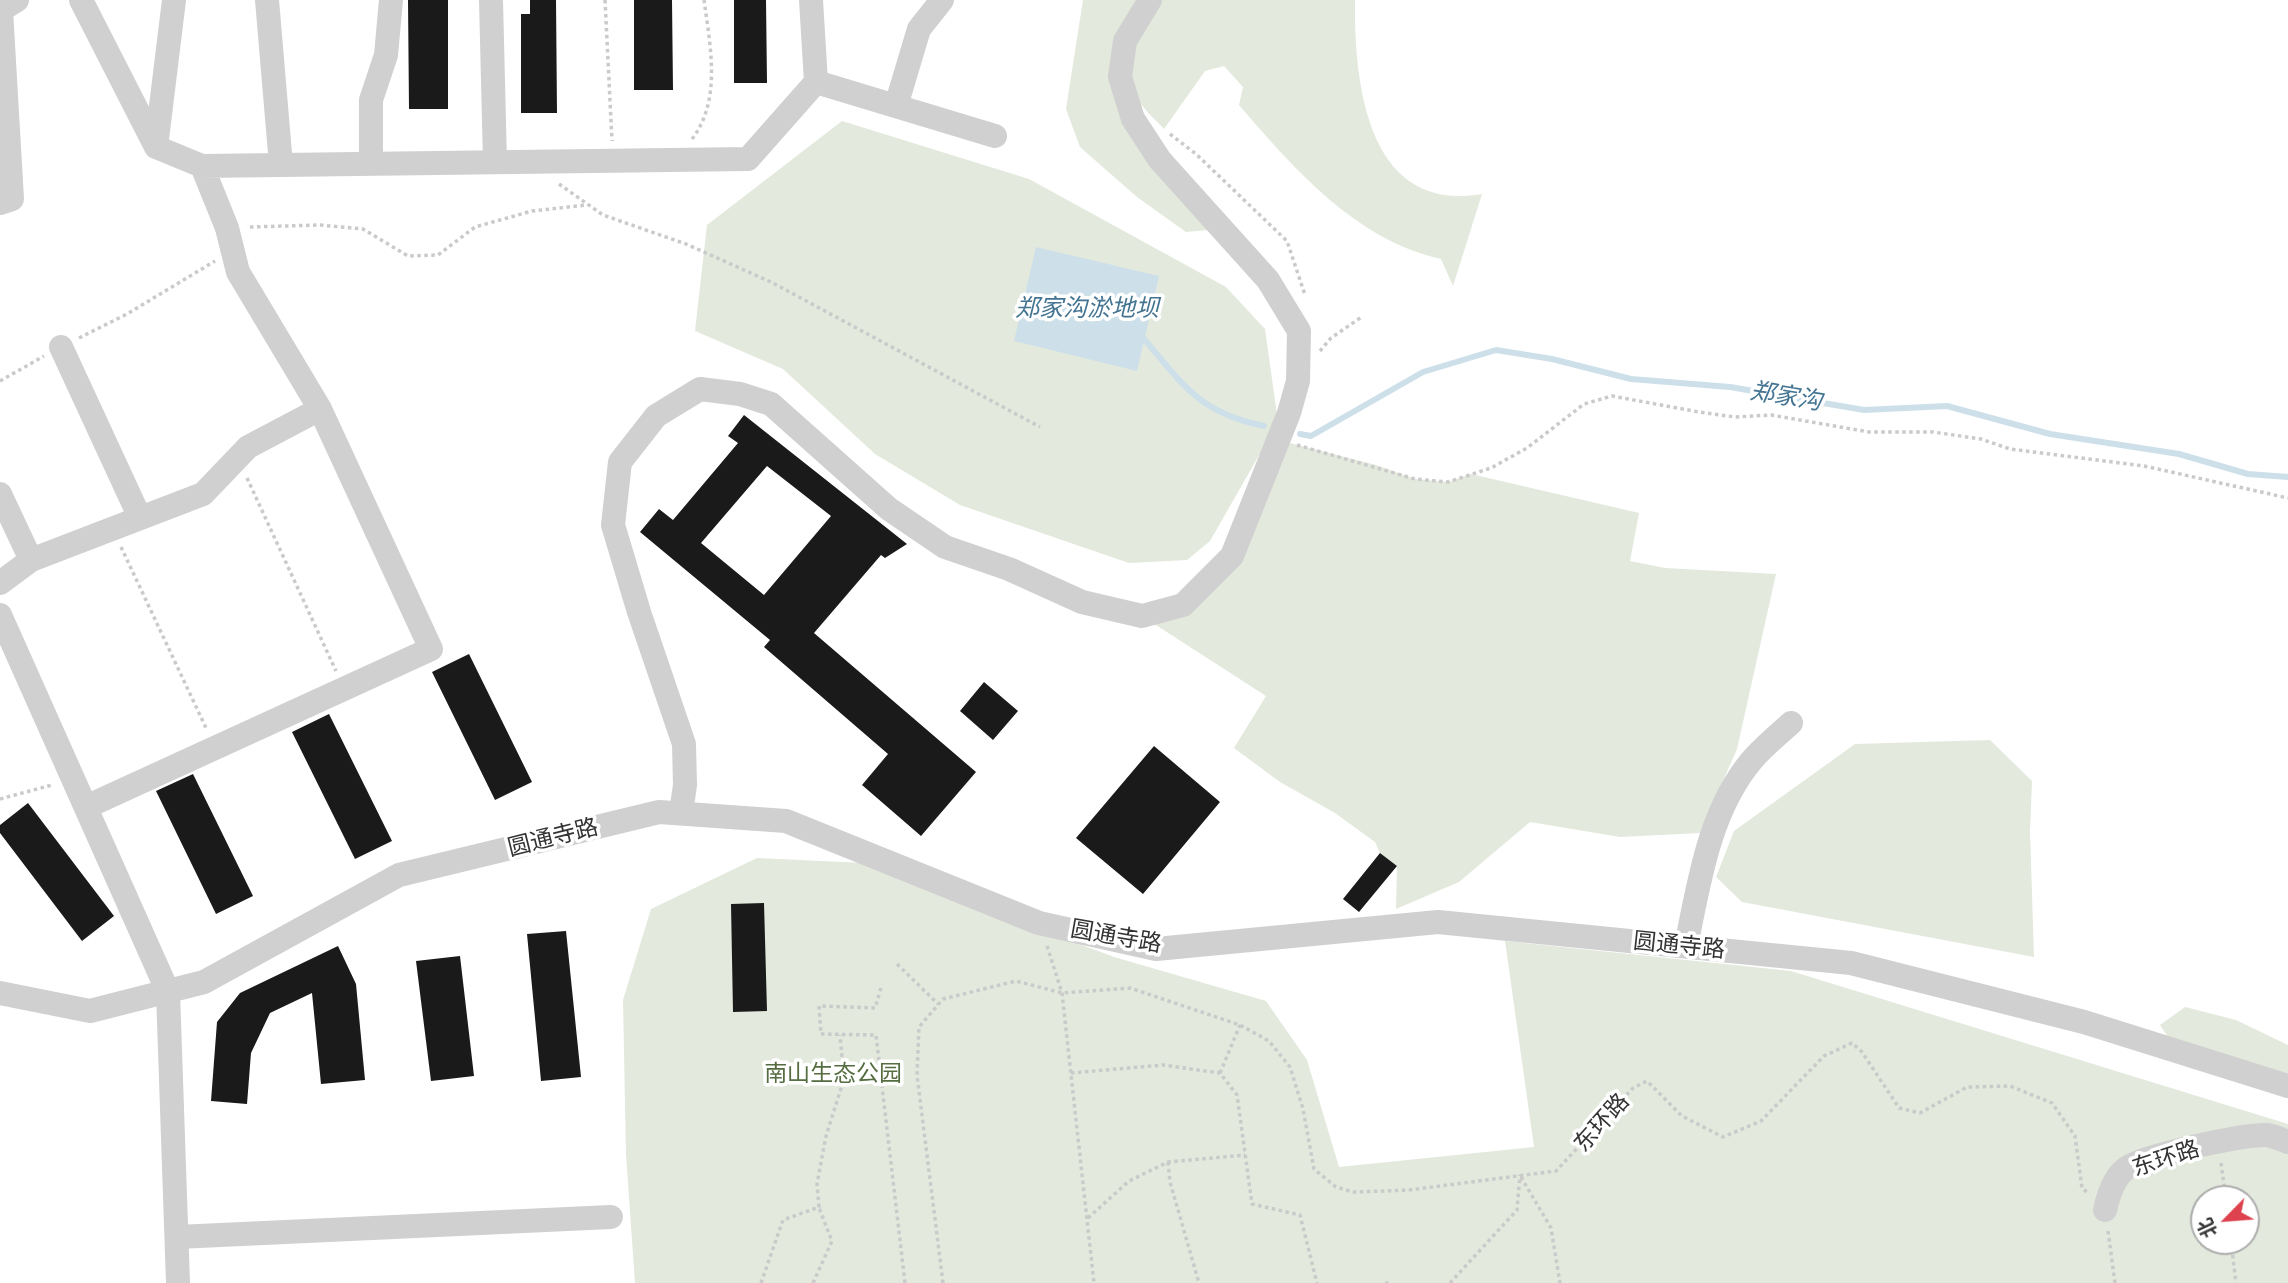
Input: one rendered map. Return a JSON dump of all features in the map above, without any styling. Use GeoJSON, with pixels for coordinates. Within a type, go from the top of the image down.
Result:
{"type":"FeatureCollection","features":[{"type":"Feature","properties":{"kind":"street"},"geometry":{"type":"LineString","coordinates":[[0,203],[12,199],[1,10],[18,0]]}},
{"type":"Feature","properties":{"kind":"street"},"geometry":{"type":"LineString","coordinates":[[81,0],[156,147],[202,166],[748,159],[816,82],[811,0]]}},
{"type":"Feature","properties":{"kind":"street"},"geometry":{"type":"LineString","coordinates":[[156,147],[174,0]]}},
{"type":"Feature","properties":{"kind":"street"},"geometry":{"type":"LineString","coordinates":[[267,0],[281,165]]}},
{"type":"Feature","properties":{"kind":"street"},"geometry":{"type":"LineString","coordinates":[[371,164],[371,100],[386,55],[391,0]]}},
{"type":"Feature","properties":{"kind":"street"},"geometry":{"type":"LineString","coordinates":[[491,0],[495,162]]}},
{"type":"Feature","properties":{"kind":"street"},"geometry":{"type":"LineString","coordinates":[[896,106],[919,29],[942,0]]}},
{"type":"Feature","properties":{"kind":"street"},"geometry":{"type":"LineString","coordinates":[[681,813],[685,785],[684,744],[613,525],[620,462],[656,416],[700,388],[740,394],[771,404],[889,509],[945,547],[1009,569],[1082,602],[1142,615],[1183,606],[1232,556],[1278,440],[1298,381],[1299,331],[1268,280],[1159,159],[1133,119],[1120,77],[1125,41],[1150,0]]}},
{"type":"Feature","properties":{"kind":"street"},"geometry":{"type":"LineString","coordinates":[[816,82],[995,136]]}},
{"type":"Feature","properties":{"kind":"street"},"geometry":{"type":"LineString","coordinates":[[86,807],[431,649],[320,409],[238,272],[230,239],[202,166]]}},
{"type":"Feature","properties":{"kind":"street"},"geometry":{"type":"LineString","coordinates":[[61,347],[140,518]]}},
{"type":"Feature","properties":{"kind":"street"},"geometry":{"type":"LineString","coordinates":[[0,583],[31,560],[203,494],[247,447],[320,409]]}},
{"type":"Feature","properties":{"kind":"street"},"geometry":{"type":"LineString","coordinates":[[0,494],[31,560]]}},
{"type":"Feature","properties":{"kind":"street"},"geometry":{"type":"LineString","coordinates":[[0,615],[168,992],[178,1283]]}},
{"type":"Feature","properties":{"kind":"street"},"geometry":{"type":"LineString","coordinates":[[1686,946],[1704,862],[1722,809],[1751,761],[1791,723]]}},
{"type":"Feature","properties":{"kind":"street","name":"圆通寺路"},"geometry":{"type":"LineString","coordinates":[[0,993],[90,1011],[168,992],[204,982],[399,876],[659,812],[786,821],[1039,923],[1156,948],[1438,922],[1852,963],[2084,1022],[2283,1086]]}},
{"type":"Feature","properties":{"kind":"street","name":"东环路"},"geometry":{"type":"LineString","coordinates":[[2105,1210],[2108,1194],[2126,1167],[2186,1148],[2278,1139]]}},
{"type":"Feature","properties":{"kind":"street"},"geometry":{"type":"LineString","coordinates":[[177,1237],[611,1217]]}},
{"type":"Feature","properties":{"kind":"path"},"geometry":{"type":"LineString","coordinates":[[605,0],[613,160]]}},
{"type":"Feature","properties":{"kind":"path"},"geometry":{"type":"LineString","coordinates":[[675,160],[705,122],[713,62],[704,0]]}},
{"type":"Feature","properties":{"kind":"path"},"geometry":{"type":"LineString","coordinates":[[1164,129],[1196,154],[1287,241],[1306,301]]}},
{"type":"Feature","properties":{"kind":"path"},"geometry":{"type":"LineString","coordinates":[[557,183],[603,215],[685,244],[773,284],[1040,427]]}},
{"type":"Feature","properties":{"kind":"path"},"geometry":{"type":"LineString","coordinates":[[0,381],[127,314],[230,239],[320,225],[363,229],[408,256],[438,255],[475,227],[532,211],[589,205]]}},
{"type":"Feature","properties":{"kind":"path"},"geometry":{"type":"LineString","coordinates":[[1313,347],[1315,359],[1331,338],[1363,316]]}},
{"type":"Feature","properties":{"kind":"path"},"geometry":{"type":"LineString","coordinates":[[1278,440],[1376,465],[1415,479],[1448,482],[1491,468],[1527,447],[1584,404],[1612,396],[1723,415],[1771,415],[1869,432],[1933,432],[1981,439],[2010,449],[2144,466],[2288,498]]}},
{"type":"Feature","properties":{"kind":"path"},"geometry":{"type":"LineString","coordinates":[[237,458],[345,688]]}},
{"type":"Feature","properties":{"kind":"path"},"geometry":{"type":"LineString","coordinates":[[113,528],[215,748]]}},
{"type":"Feature","properties":{"kind":"path"},"geometry":{"type":"LineString","coordinates":[[0,799],[73,780]]}},
{"type":"Feature","properties":{"kind":"path"},"geometry":{"type":"LineString","coordinates":[[1039,923],[1062,993],[1094,1283]]}},
{"type":"Feature","properties":{"kind":"path"},"geometry":{"type":"LineString","coordinates":[[897,964],[939,1004],[919,1027],[917,1075],[943,1283]]}},
{"type":"Feature","properties":{"kind":"path","name":"东环路"},"geometry":{"type":"LineString","coordinates":[[939,1004],[943,999],[1016,981],[1062,993],[1130,988],[1240,1025],[1269,1041],[1290,1067],[1303,1109],[1314,1169],[1336,1187],[1353,1192],[1409,1190],[1556,1171],[1633,1088],[1647,1081],[1682,1116],[1724,1137],[1761,1121],[1824,1056],[1852,1043],[1862,1052],[1899,1108],[1920,1113],[1967,1087],[2010,1086],[2052,1103],[2075,1136],[2082,1188],[2105,1210]]}},
{"type":"Feature","properties":{"kind":"path"},"geometry":{"type":"LineString","coordinates":[[881,988],[875,1009],[819,1006],[821,1034],[876,1035],[905,1283]]}},
{"type":"Feature","properties":{"kind":"path"},"geometry":{"type":"LineString","coordinates":[[1220,1073],[1240,1025]]}},
{"type":"Feature","properties":{"kind":"path"},"geometry":{"type":"LineString","coordinates":[[813,1283],[832,1241],[819,1208],[817,1184],[826,1136],[844,1079],[840,1034]]}},
{"type":"Feature","properties":{"kind":"path"},"geometry":{"type":"LineString","coordinates":[[1071,1073],[1163,1065],[1220,1073],[1237,1095],[1252,1204],[1300,1215],[1317,1283]]}},
{"type":"Feature","properties":{"kind":"path"},"geometry":{"type":"LineString","coordinates":[[2216,1143],[2224,1185]]}},
{"type":"Feature","properties":{"kind":"path"},"geometry":{"type":"LineString","coordinates":[[1087,1220],[1095,1208],[1129,1181],[1168,1162],[1245,1154]]}},
{"type":"Feature","properties":{"kind":"path"},"geometry":{"type":"LineString","coordinates":[[1168,1162],[1170,1182],[1199,1283]]}},
{"type":"Feature","properties":{"kind":"path"},"geometry":{"type":"LineString","coordinates":[[1450,1283],[1517,1210],[1520,1175]]}},
{"type":"Feature","properties":{"kind":"path"},"geometry":{"type":"LineString","coordinates":[[1520,1175],[1551,1228],[1560,1283]]}},
{"type":"Feature","properties":{"kind":"path"},"geometry":{"type":"LineString","coordinates":[[761,1283],[783,1220],[819,1208]]}},
{"type":"Feature","properties":{"kind":"path"},"geometry":{"type":"LineString","coordinates":[[2105,1210],[2115,1283]]}},
{"type":"Feature","properties":{"kind":"path"},"geometry":{"type":"LineString","coordinates":[[2233,1255],[2236,1283]]}},
{"type":"Feature","properties":{"kind":"path"},"geometry":{"type":"LineString","coordinates":[[1385,1283],[1392,1283]]}},
{"type":"Feature","properties":{"kind":"green space"},"geometry":{"type":"Polygon","coordinates":[[[1083,0],[1150,0],[1120,77],[1220,229],[1186,232],[1137,197],[1080,147],[1066,109],[1083,0]]]}},
{"type":"Feature","properties":{"kind":"green space"},"geometry":{"type":"Polygon","coordinates":[[[1159,0],[1355,0],[1358,68],[1364,103],[1375,136],[1391,163],[1414,184],[1443,195],[1482,194],[1453,286],[1441,259],[1410,250],[1381,236],[1354,219],[1305,177],[1239,105],[1243,87],[1224,66],[1205,71],[1164,129],[1139,101],[1130,75],[1139,36],[1159,0]]]}},
{"type":"Feature","properties":{"kind":"green space"},"geometry":{"type":"Polygon","coordinates":[[[842,121],[1029,179],[1226,287],[1265,329],[1278,422],[1210,541],[1187,560],[1129,563],[960,505],[875,454],[783,369],[695,331],[707,225],[842,121]]]}},
{"type":"Feature","properties":{"kind":"green space"},"geometry":{"type":"Polygon","coordinates":[[[1278,440],[1376,465],[1415,479],[1448,482],[1471,474],[1639,513],[1630,561],[1665,568],[1776,574],[1737,749],[1700,833],[1620,837],[1530,822],[1459,882],[1396,909],[1397,866],[1380,853],[1375,842],[1335,813],[1280,782],[1234,748],[1266,696],[1142,616],[1183,605],[1232,556],[1278,440]]]}},
{"type":"Feature","properties":{"kind":"green space"},"geometry":{"type":"Polygon","coordinates":[[[1990,740],[2032,781],[2030,831],[2034,957],[1742,902],[1716,877],[1734,831],[1855,744],[1990,740]]]}},
{"type":"Feature","properties":{"kind":"green space","name":"南山生态公园"},"geometry":{"type":"Polygon","coordinates":[[[757,858],[864,863],[1114,957],[1266,1001],[1307,1060],[1339,1167],[1534,1147],[1505,941],[1791,971],[2288,1124],[2288,1283],[635,1283],[626,1154],[623,1000],[651,909],[757,858]]]}},
{"type":"Feature","properties":{"kind":"green space"},"geometry":{"type":"Polygon","coordinates":[[[2185,1007],[2236,1020],[2288,1045],[2288,1075],[2170,1040],[2160,1025],[2185,1007]]]}},
{"type":"Feature","properties":{"kind":"water","name":"郑家沟淤地坝"},"geometry":{"type":"Polygon","coordinates":[[[1036,247],[1159,276],[1137,371],[1014,341],[1036,247]]]}},
{"type":"Feature","properties":{"kind":"building"},"geometry":{"type":"Polygon","coordinates":[[[408,0],[448,0],[448,109],[409,109],[408,0]]]}},
{"type":"Feature","properties":{"kind":"building"},"geometry":{"type":"Polygon","coordinates":[[[530,0],[556,0],[557,113],[521,113],[521,14],[530,14],[530,0]]]}},
{"type":"Feature","properties":{"kind":"building"},"geometry":{"type":"Polygon","coordinates":[[[634,0],[672,0],[673,90],[634,90],[634,0]]]}},
{"type":"Feature","properties":{"kind":"building"},"geometry":{"type":"Polygon","coordinates":[[[734,0],[766,0],[767,83],[734,83],[734,0]]]}},
{"type":"Feature","properties":{"kind":"building"},"geometry":{"type":"Polygon","coordinates":[[[744,415],[907,544],[885,558],[881,555],[814,633],[976,772],[921,836],[862,785],[888,754],[764,647],[770,640],[640,532],[659,509],[673,520],[738,443],[728,436],[744,415]],[[767,466],[701,543],[764,595],[831,516],[767,466]]]}},
{"type":"Feature","properties":{"kind":"building"},"geometry":{"type":"Polygon","coordinates":[[[469,654],[532,782],[495,800],[432,672],[469,654]]]}},
{"type":"Feature","properties":{"kind":"building"},"geometry":{"type":"Polygon","coordinates":[[[984,682],[1018,711],[993,740],[960,711],[984,682]]]}},
{"type":"Feature","properties":{"kind":"building"},"geometry":{"type":"Polygon","coordinates":[[[329,714],[392,841],[355,859],[292,732],[329,714]]]}},
{"type":"Feature","properties":{"kind":"building"},"geometry":{"type":"Polygon","coordinates":[[[1154,746],[1220,802],[1143,894],[1076,838],[1154,746]]]}},
{"type":"Feature","properties":{"kind":"building"},"geometry":{"type":"Polygon","coordinates":[[[193,774],[253,896],[216,914],[156,791],[193,774]]]}},
{"type":"Feature","properties":{"kind":"building"},"geometry":{"type":"Polygon","coordinates":[[[28,803],[114,916],[82,941],[0,833],[0,825],[28,803]]]}},
{"type":"Feature","properties":{"kind":"building"},"geometry":{"type":"Polygon","coordinates":[[[1380,853],[1397,866],[1359,912],[1343,899],[1380,853]]]}},
{"type":"Feature","properties":{"kind":"building"},"geometry":{"type":"Polygon","coordinates":[[[764,903],[767,1011],[733,1012],[731,904],[764,903]]]}},
{"type":"Feature","properties":{"kind":"building"},"geometry":{"type":"Polygon","coordinates":[[[566,931],[581,1077],[541,1081],[527,934],[566,931]]]}},
{"type":"Feature","properties":{"kind":"building"},"geometry":{"type":"Polygon","coordinates":[[[338,946],[356,984],[365,1080],[321,1084],[312,993],[270,1013],[251,1053],[247,1104],[211,1101],[217,1022],[240,993],[338,946]]]}},
{"type":"Feature","properties":{"kind":"building"},"geometry":{"type":"Polygon","coordinates":[[[460,956],[474,1076],[431,1081],[416,961],[460,956]]]}},
{"type":"Feature","properties":{"kind":"waterway","name":"郑家沟"},"geometry":{"type":"LineString","coordinates":[[1144,339],[1183,384],[1208,405],[1224,414],[1264,426]]}},
{"type":"Feature","properties":{"kind":"waterway","name":"郑家沟"},"geometry":{"type":"LineString","coordinates":[[1300,434],[1311,436],[1423,372],[1496,350],[1552,359],[1631,379],[1730,387],[1864,410],[1947,406],[2050,434],[2179,454],[2248,474],[2288,477]]}}]}
